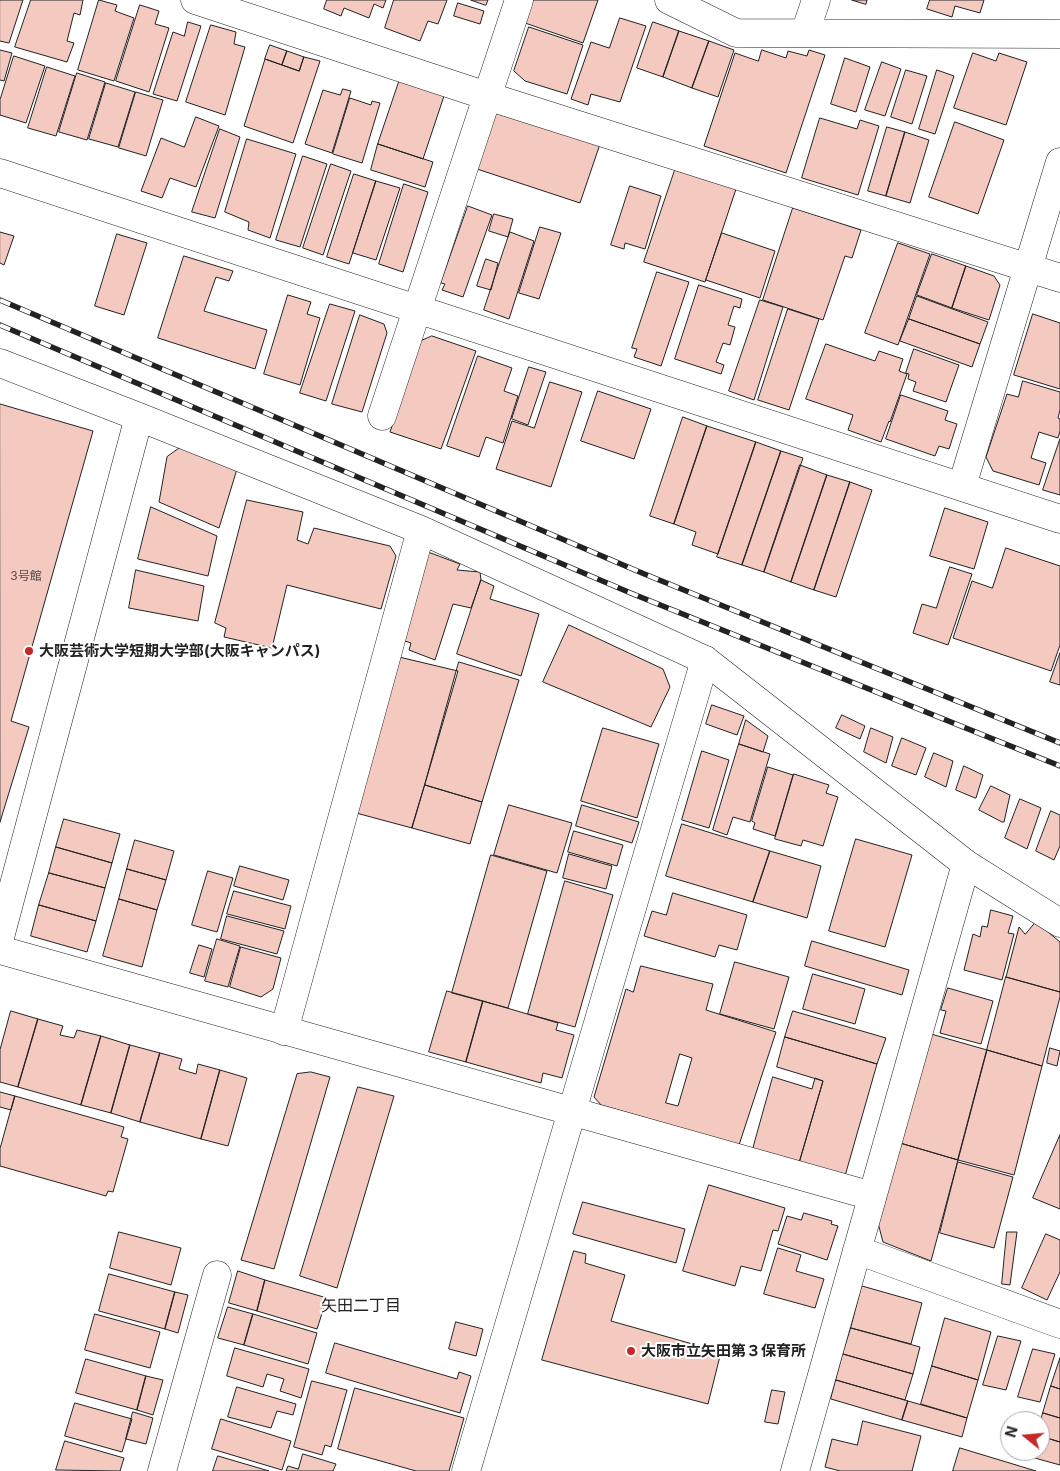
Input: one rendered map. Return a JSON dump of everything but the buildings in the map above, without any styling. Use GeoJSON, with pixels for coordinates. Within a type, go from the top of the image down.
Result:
{"type":"FeatureCollection","features":[{"type":"Feature","properties":{"kind":"street"},"geometry":{"type":"LineString","coordinates":[[195,0],[487,96],[1060,278]]}},
{"type":"Feature","properties":{"kind":"street"},"geometry":{"type":"LineString","coordinates":[[382,416],[519,0]]}},
{"type":"Feature","properties":{"kind":"street"},"geometry":{"type":"LineString","coordinates":[[669,0],[736,33],[1060,34]]}},
{"type":"Feature","properties":{"kind":"street"},"geometry":{"type":"LineString","coordinates":[[805,33],[816,0]]}},
{"type":"Feature","properties":{"kind":"street"},"geometry":{"type":"LineString","coordinates":[[962,486],[1060,162]]}},
{"type":"Feature","properties":{"kind":"street"},"geometry":{"type":"LineString","coordinates":[[0,172],[1060,519]]}},
{"type":"Feature","properties":{"kind":"street"},"geometry":{"type":"LineString","coordinates":[[0,363],[422,530],[705,660],[966,864],[1060,923]]}},
{"type":"Feature","properties":{"kind":"street"},"geometry":{"type":"LineString","coordinates":[[0,937],[139,417]]}},
{"type":"Feature","properties":{"kind":"street"},"geometry":{"type":"LineString","coordinates":[[284,1031],[422,530]]}},
{"type":"Feature","properties":{"kind":"street"},"geometry":{"type":"LineString","coordinates":[[466,1471],[705,660]]}},
{"type":"Feature","properties":{"kind":"street"},"geometry":{"type":"LineString","coordinates":[[796,1471],[966,864]]}},
{"type":"Feature","properties":{"kind":"street"},"geometry":{"type":"LineString","coordinates":[[0,950],[872,1196]]}},
{"type":"Feature","properties":{"kind":"street"},"geometry":{"type":"LineString","coordinates":[[857,1250],[1060,1324]]}},
{"type":"Feature","properties":{"kind":"street"},"geometry":{"type":"LineString","coordinates":[[162,1471],[217,1275]]}},
{"type":"Feature","properties":{"kind":"railway"},"geometry":{"type":"LineString","coordinates":[[0,300],[642,573],[1060,743]]}},
{"type":"Feature","properties":{"kind":"railway"},"geometry":{"type":"LineString","coordinates":[[0,325],[633,594],[1060,766]]}},
{"type":"Feature","properties":{"kind":"place","name":"大阪芸術大学短期大学部(大阪キャンパス)"},"geometry":{"type":"Point","coordinates":[29,651]}},
{"type":"Feature","properties":{"kind":"place","name":"大阪市立矢田第３保育所"},"geometry":{"type":"Point","coordinates":[631,1351]}},
{"type":"Feature","properties":{"kind":"district","name":"矢田二丁目"},"geometry":{"type":"Point","coordinates":[361,1306]}}]}
